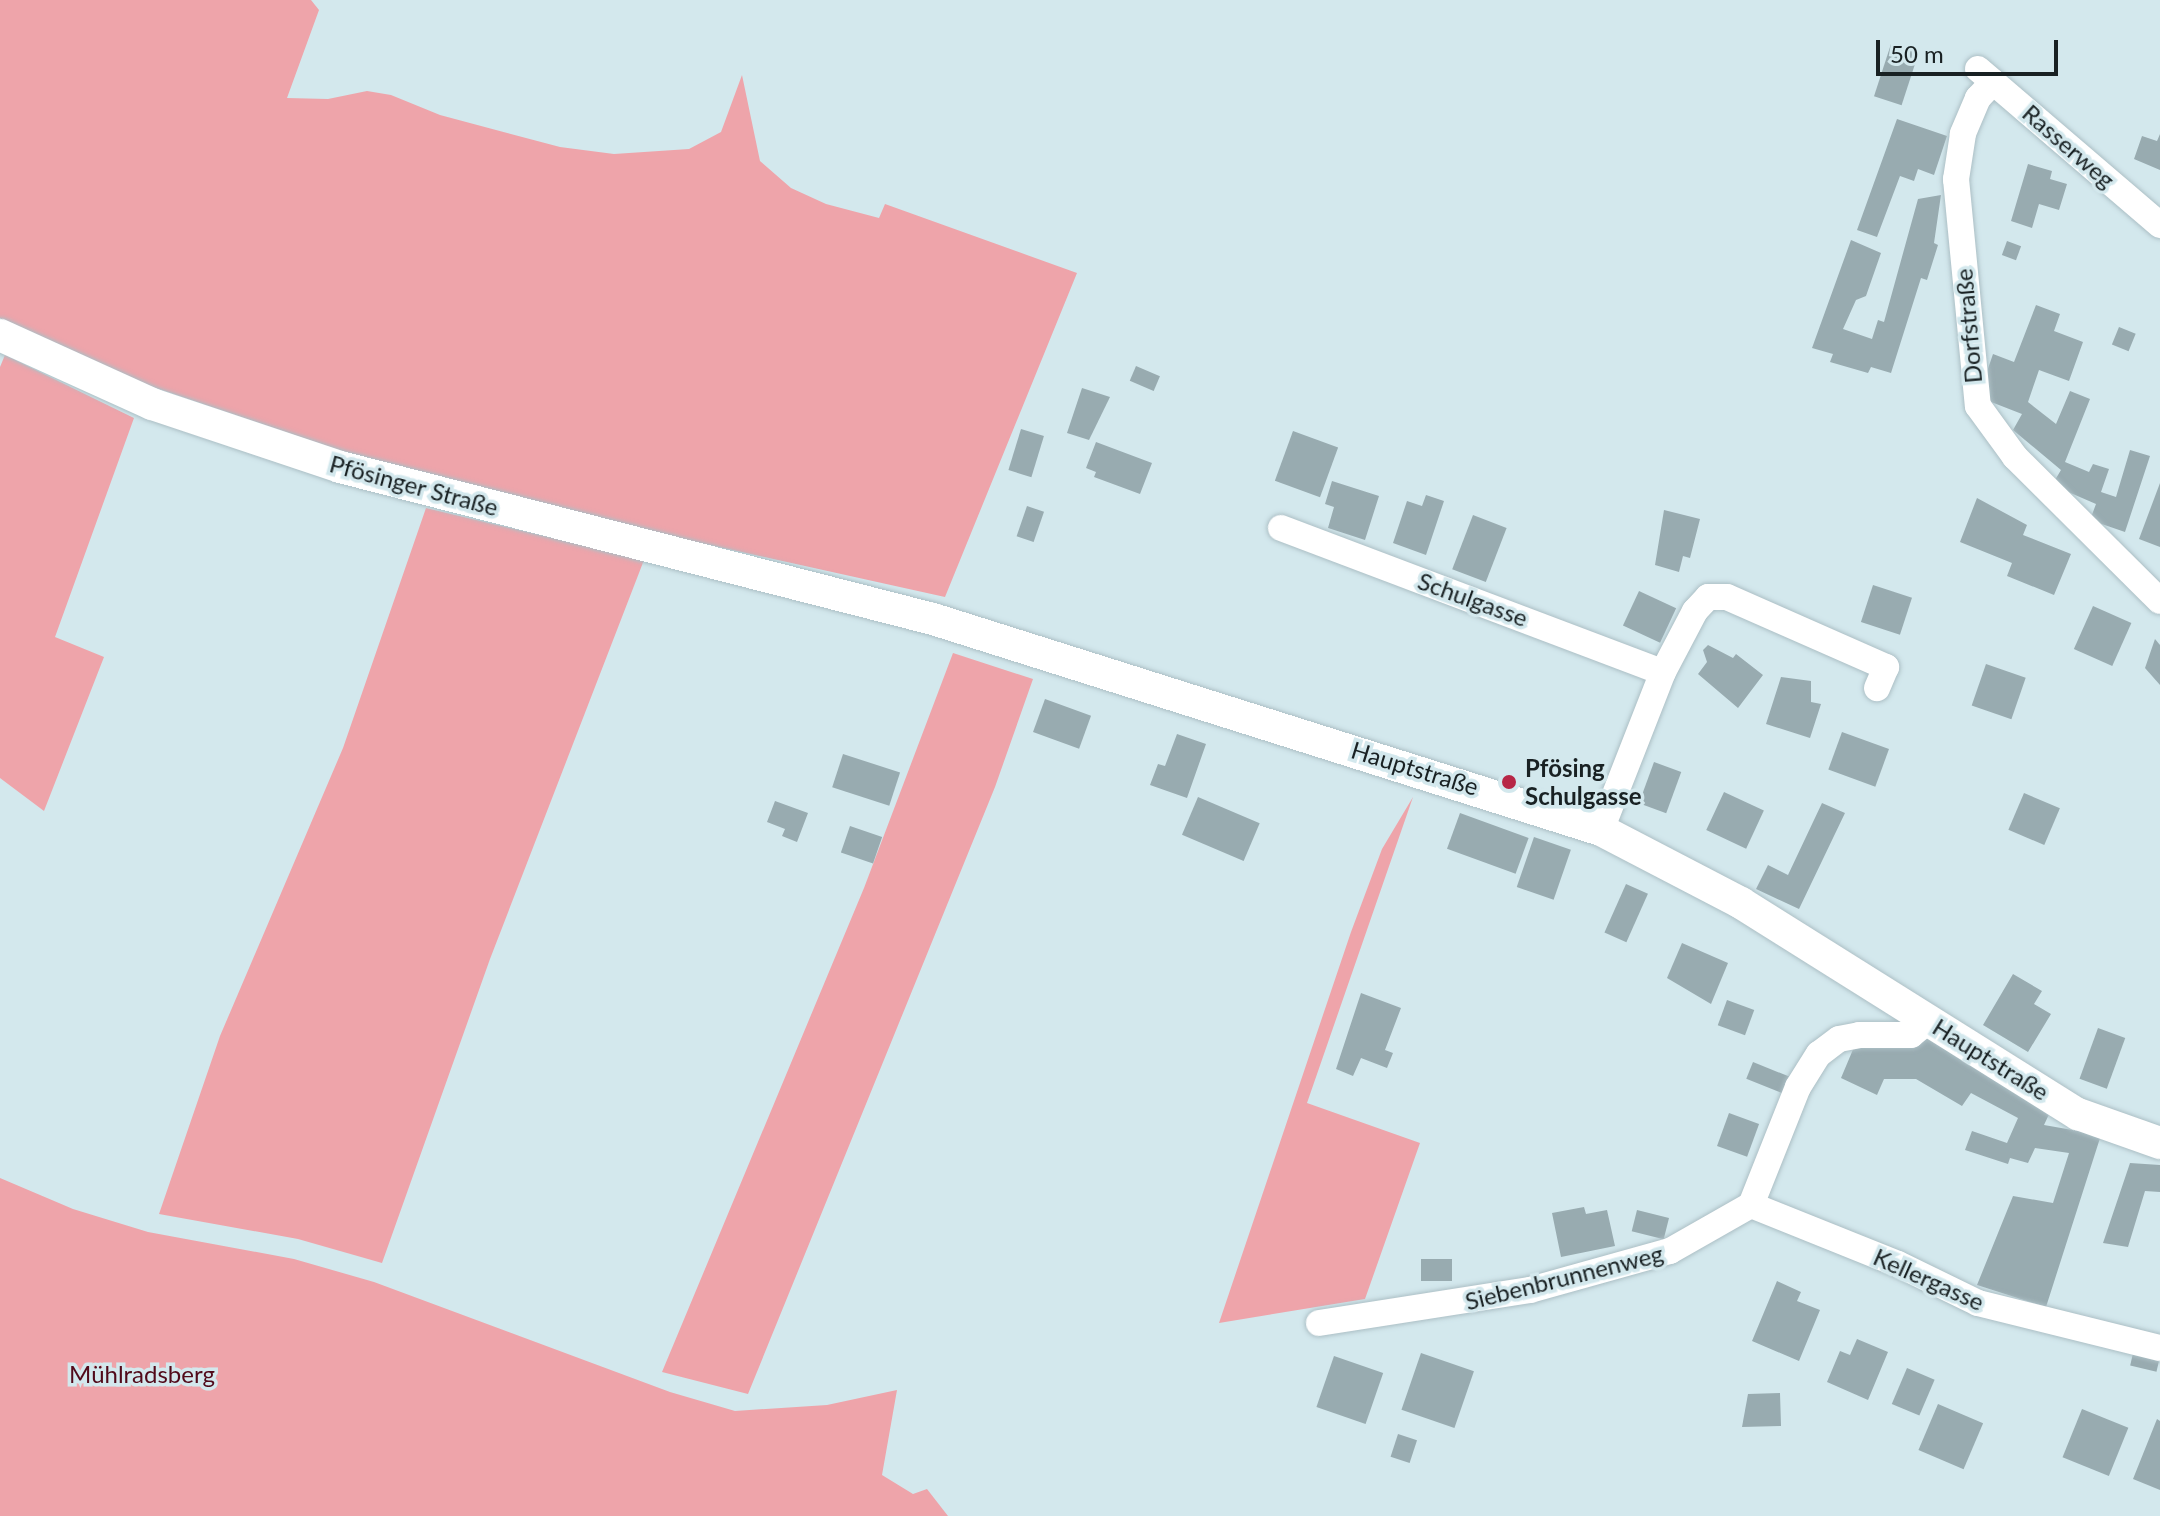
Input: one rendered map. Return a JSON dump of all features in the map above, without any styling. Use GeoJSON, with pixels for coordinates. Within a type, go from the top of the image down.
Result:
{"type":"FeatureCollection","features":[{"type":"Feature","properties":{"kind":"street","name":"Rasserweg"},"geometry":{"type":"LineString","coordinates":[[1985,76],[2160,225]]}},
{"type":"Feature","properties":{"kind":"street","name":"Dorfstraße"},"geometry":{"type":"LineString","coordinates":[[1985,76],[1963,134],[1956,179],[1978,406],[2015,457],[2160,601]]}},
{"type":"Feature","properties":{"kind":"street","name":"Pfösinger Straße"},"geometry":{"type":"LineString","coordinates":[[0,335],[152,404],[340,467],[842,596]]}},
{"type":"Feature","properties":{"kind":"street","name":"Schulgasse"},"geometry":{"type":"LineString","coordinates":[[1281,528],[1663,672]]}},
{"type":"Feature","properties":{"kind":"street","name":"Hauptstraße"},"geometry":{"type":"LineString","coordinates":[[842,596],[1041,651],[1601,830],[1741,903],[2078,1114],[2160,1143]]}},
{"type":"Feature","properties":{"kind":"street"},"geometry":{"type":"LineString","coordinates":[[1601,830],[1663,672],[1695,611],[1708,597],[1727,597],[1886,667],[1877,688]]}},
{"type":"Feature","properties":{"kind":"street"},"geometry":{"type":"LineString","coordinates":[[1751,1205],[1798,1087],[1819,1054],[1839,1039],[1859,1035],[1911,1035],[1929,1020]]}},
{"type":"Feature","properties":{"kind":"street","name":"Siebenbrunnenweg"},"geometry":{"type":"LineString","coordinates":[[1319,1323],[1450,1306],[1643,1262],[1751,1205]]}},
{"type":"Feature","properties":{"kind":"street","name":"Kellergasse"},"geometry":{"type":"LineString","coordinates":[[1751,1205],[1898,1264],[1978,1303],[2160,1348]]}},
{"type":"Feature","properties":{"kind":"green space"},"geometry":{"type":"Polygon","coordinates":[[[0,0],[311,0],[319,10],[287,98],[328,99],[367,91],[391,95],[440,115],[560,147],[614,154],[689,149],[721,132],[742,75],[760,161],[791,188],[826,204],[879,218],[885,204],[1077,273],[945,597],[692,541],[335,449],[121,376],[0,318],[0,0]]]}},
{"type":"Feature","properties":{"kind":"green space"},"geometry":{"type":"Polygon","coordinates":[[[5,355],[134,418],[55,637],[104,657],[44,811],[0,778],[0,367],[5,355]]]}},
{"type":"Feature","properties":{"kind":"green space"},"geometry":{"type":"Polygon","coordinates":[[[426,508],[644,560],[490,959],[382,1263],[298,1239],[159,1214],[220,1036],[343,748],[426,508]]]}},
{"type":"Feature","properties":{"kind":"green space"},"geometry":{"type":"Polygon","coordinates":[[[953,653],[1033,679],[995,787],[748,1394],[662,1372],[864,888],[953,653]]]}},
{"type":"Feature","properties":{"kind":"green space"},"geometry":{"type":"Polygon","coordinates":[[[1413,797],[1307,1103],[1420,1143],[1365,1299],[1219,1323],[1351,932],[1382,849],[1413,797]]]}},
{"type":"Feature","properties":{"kind":"green space","name":"Mühlradsberg"},"geometry":{"type":"Polygon","coordinates":[[[0,1178],[73,1209],[148,1232],[294,1259],[374,1282],[670,1392],[735,1411],[827,1405],[897,1390],[882,1475],[913,1494],[927,1489],[948,1516],[0,1516],[0,1178]]]}},
{"type":"Feature","properties":{"kind":"building"},"geometry":{"type":"Polygon","coordinates":[[[1891,44],[1919,53],[1902,105],[1874,96],[1891,44]]]}},
{"type":"Feature","properties":{"kind":"building"},"geometry":{"type":"Polygon","coordinates":[[[1897,119],[1947,136],[1934,175],[1918,169],[1914,181],[1900,176],[1877,237],[1857,230],[1897,119]]]}},
{"type":"Feature","properties":{"kind":"building"},"geometry":{"type":"Polygon","coordinates":[[[2160,134],[2160,170],[2134,159],[2142,136],[2157,141],[2160,134]]]}},
{"type":"Feature","properties":{"kind":"building"},"geometry":{"type":"Polygon","coordinates":[[[2028,164],[2052,171],[2050,179],[2067,184],[2059,210],[2039,204],[2032,228],[2011,221],[2028,164]]]}},
{"type":"Feature","properties":{"kind":"building"},"geometry":{"type":"Polygon","coordinates":[[[1941,195],[1934,243],[1938,245],[1927,280],[1921,278],[1891,373],[1871,367],[1868,373],[1830,362],[1833,354],[1812,348],[1851,240],[1881,253],[1866,296],[1856,300],[1843,329],[1872,339],[1878,320],[1884,322],[1918,199],[1941,195]]]}},
{"type":"Feature","properties":{"kind":"building"},"geometry":{"type":"Polygon","coordinates":[[[2007,241],[2021,246],[2016,260],[2002,255],[2007,241]]]}},
{"type":"Feature","properties":{"kind":"building"},"geometry":{"type":"Polygon","coordinates":[[[2036,305],[2060,314],[2054,331],[2083,342],[2069,381],[2039,370],[2028,402],[2056,424],[2070,391],[2090,399],[2065,462],[2089,472],[2093,464],[2109,469],[2101,492],[2116,497],[2130,450],[2150,456],[2125,532],[2090,520],[2096,504],[2052,485],[2061,470],[2013,430],[2022,414],[1986,400],[1981,389],[1993,354],[2014,362],[2036,305]]]}},
{"type":"Feature","properties":{"kind":"building"},"geometry":{"type":"Polygon","coordinates":[[[2119,327],[2136,334],[2129,351],[2112,345],[2119,327]]]}},
{"type":"Feature","properties":{"kind":"building"},"geometry":{"type":"Polygon","coordinates":[[[1136,366],[1160,376],[1154,391],[1130,381],[1136,366]]]}},
{"type":"Feature","properties":{"kind":"building"},"geometry":{"type":"Polygon","coordinates":[[[1082,388],[1110,397],[1089,440],[1067,433],[1082,388]]]}},
{"type":"Feature","properties":{"kind":"building"},"geometry":{"type":"Polygon","coordinates":[[[1021,429],[1044,436],[1031,477],[1008,470],[1021,429]]]}},
{"type":"Feature","properties":{"kind":"building"},"geometry":{"type":"Polygon","coordinates":[[[1293,431],[1338,447],[1320,497],[1275,481],[1293,431]]]}},
{"type":"Feature","properties":{"kind":"building"},"geometry":{"type":"Polygon","coordinates":[[[1096,442],[1152,463],[1140,494],[1094,477],[1096,472],[1086,468],[1096,442]]]}},
{"type":"Feature","properties":{"kind":"building"},"geometry":{"type":"Polygon","coordinates":[[[1332,481],[1379,496],[1365,540],[1328,528],[1334,507],[1325,504],[1332,481]]]}},
{"type":"Feature","properties":{"kind":"building"},"geometry":{"type":"Polygon","coordinates":[[[2160,483],[2160,547],[2139,539],[2160,483]]]}},
{"type":"Feature","properties":{"kind":"building"},"geometry":{"type":"Polygon","coordinates":[[[1426,495],[1444,501],[1426,555],[1393,543],[1407,501],[1422,506],[1426,495]]]}},
{"type":"Feature","properties":{"kind":"building"},"geometry":{"type":"Polygon","coordinates":[[[1977,498],[2027,525],[2023,535],[2071,554],[2054,595],[2007,576],[2012,563],[1960,542],[1977,498]]]}},
{"type":"Feature","properties":{"kind":"building"},"geometry":{"type":"Polygon","coordinates":[[[1027,506],[1044,512],[1034,542],[1017,536],[1027,506]]]}},
{"type":"Feature","properties":{"kind":"building"},"geometry":{"type":"Polygon","coordinates":[[[1664,510],[1700,519],[1690,558],[1683,556],[1679,572],[1655,565],[1664,510]]]}},
{"type":"Feature","properties":{"kind":"building"},"geometry":{"type":"Polygon","coordinates":[[[1473,515],[1507,528],[1486,582],[1452,569],[1473,515]]]}},
{"type":"Feature","properties":{"kind":"building"},"geometry":{"type":"Polygon","coordinates":[[[1873,585],[1912,598],[1900,635],[1861,622],[1873,585]]]}},
{"type":"Feature","properties":{"kind":"building"},"geometry":{"type":"Polygon","coordinates":[[[1639,591],[1676,608],[1660,643],[1623,625],[1639,591]]]}},
{"type":"Feature","properties":{"kind":"building"},"geometry":{"type":"Polygon","coordinates":[[[2093,606],[2131,623],[2112,666],[2074,649],[2093,606]]]}},
{"type":"Feature","properties":{"kind":"building"},"geometry":{"type":"Polygon","coordinates":[[[2155,639],[2160,645],[2160,685],[2145,668],[2155,639]]]}},
{"type":"Feature","properties":{"kind":"building"},"geometry":{"type":"Polygon","coordinates":[[[1708,645],[1733,658],[1736,654],[1763,675],[1738,708],[1698,674],[1707,662],[1703,650],[1708,645]]]}},
{"type":"Feature","properties":{"kind":"building"},"geometry":{"type":"Polygon","coordinates":[[[1986,664],[2026,678],[2011,719],[1972,706],[1986,664]]]}},
{"type":"Feature","properties":{"kind":"building"},"geometry":{"type":"Polygon","coordinates":[[[1781,677],[1811,681],[1811,702],[1821,704],[1810,738],[1766,724],[1781,677]]]}},
{"type":"Feature","properties":{"kind":"building"},"geometry":{"type":"Polygon","coordinates":[[[1045,699],[1091,716],[1079,749],[1033,732],[1045,699]]]}},
{"type":"Feature","properties":{"kind":"building"},"geometry":{"type":"Polygon","coordinates":[[[1842,732],[1889,749],[1875,787],[1828,770],[1842,732]]]}},
{"type":"Feature","properties":{"kind":"building"},"geometry":{"type":"Polygon","coordinates":[[[1177,734],[1206,744],[1187,798],[1150,785],[1158,764],[1165,766],[1177,734]]]}},
{"type":"Feature","properties":{"kind":"building"},"geometry":{"type":"Polygon","coordinates":[[[843,754],[900,773],[889,806],[832,787],[843,754]]]}},
{"type":"Feature","properties":{"kind":"building"},"geometry":{"type":"Polygon","coordinates":[[[1654,762],[1681,772],[1666,813],[1639,803],[1654,762]]]}},
{"type":"Feature","properties":{"kind":"building"},"geometry":{"type":"Polygon","coordinates":[[[1724,792],[1764,811],[1746,849],[1706,830],[1724,792]]]}},
{"type":"Feature","properties":{"kind":"building"},"geometry":{"type":"Polygon","coordinates":[[[2024,793],[2060,808],[2044,845],[2008,830],[2024,793]]]}},
{"type":"Feature","properties":{"kind":"building"},"geometry":{"type":"Polygon","coordinates":[[[1198,797],[1260,823],[1244,861],[1182,835],[1198,797]]]}},
{"type":"Feature","properties":{"kind":"building"},"geometry":{"type":"Polygon","coordinates":[[[775,801],[808,813],[797,842],[782,836],[785,829],[767,822],[775,801]]]}},
{"type":"Feature","properties":{"kind":"building"},"geometry":{"type":"Polygon","coordinates":[[[1822,803],[1845,813],[1799,909],[1756,889],[1768,865],[1788,875],[1822,803]]]}},
{"type":"Feature","properties":{"kind":"building"},"geometry":{"type":"Polygon","coordinates":[[[1460,813],[1529,838],[1516,874],[1447,849],[1460,813]]]}},
{"type":"Feature","properties":{"kind":"building"},"geometry":{"type":"Polygon","coordinates":[[[850,826],[882,837],[873,864],[841,852],[850,826]]]}},
{"type":"Feature","properties":{"kind":"building"},"geometry":{"type":"Polygon","coordinates":[[[1534,837],[1571,850],[1554,900],[1517,887],[1534,837]]]}},
{"type":"Feature","properties":{"kind":"building"},"geometry":{"type":"Polygon","coordinates":[[[1626,884],[1648,894],[1626,942],[1604,932],[1626,884]]]}},
{"type":"Feature","properties":{"kind":"building"},"geometry":{"type":"Polygon","coordinates":[[[1682,943],[1728,963],[1711,1004],[1667,978],[1682,943]]]}},
{"type":"Feature","properties":{"kind":"building"},"geometry":{"type":"Polygon","coordinates":[[[2013,974],[2042,991],[2034,1004],[2051,1014],[2028,1052],[1983,1025],[2013,974]]]}},
{"type":"Feature","properties":{"kind":"building"},"geometry":{"type":"Polygon","coordinates":[[[1361,993],[1401,1008],[1385,1050],[1393,1053],[1387,1068],[1361,1058],[1353,1076],[1336,1069],[1361,993]]]}},
{"type":"Feature","properties":{"kind":"building"},"geometry":{"type":"Polygon","coordinates":[[[1727,1000],[1754,1010],[1745,1035],[1718,1025],[1727,1000]]]}},
{"type":"Feature","properties":{"kind":"building"},"geometry":{"type":"Polygon","coordinates":[[[2098,1028],[2125,1038],[2107,1089],[2080,1079],[2098,1028]]]}},
{"type":"Feature","properties":{"kind":"building"},"geometry":{"type":"Polygon","coordinates":[[[1932,1039],[2051,1110],[2044,1125],[2101,1135],[2046,1307],[1977,1285],[2013,1196],[2053,1203],[2069,1153],[2035,1148],[2028,1163],[2010,1158],[2008,1164],[1965,1150],[1972,1131],[2007,1143],[2018,1118],[1971,1093],[1962,1106],[1916,1079],[1884,1079],[1877,1095],[1841,1078],[1857,1040],[1932,1039]]]}},
{"type":"Feature","properties":{"kind":"building"},"geometry":{"type":"Polygon","coordinates":[[[1753,1062],[1791,1077],[1784,1094],[1746,1079],[1753,1062]]]}},
{"type":"Feature","properties":{"kind":"building"},"geometry":{"type":"Polygon","coordinates":[[[1729,1113],[1759,1124],[1747,1157],[1717,1146],[1729,1113]]]}},
{"type":"Feature","properties":{"kind":"building"},"geometry":{"type":"Polygon","coordinates":[[[2130,1163],[2160,1165],[2160,1192],[2145,1191],[2128,1247],[2103,1243],[2130,1163]]]}},
{"type":"Feature","properties":{"kind":"building"},"geometry":{"type":"Polygon","coordinates":[[[1584,1207],[1586,1214],[1607,1210],[1615,1246],[1561,1257],[1552,1213],[1584,1207]]]}},
{"type":"Feature","properties":{"kind":"building"},"geometry":{"type":"Polygon","coordinates":[[[1637,1210],[1669,1218],[1664,1239],[1632,1231],[1637,1210]]]}},
{"type":"Feature","properties":{"kind":"building"},"geometry":{"type":"Polygon","coordinates":[[[1421,1259],[1452,1259],[1452,1281],[1421,1281],[1421,1259]]]}},
{"type":"Feature","properties":{"kind":"building"},"geometry":{"type":"Polygon","coordinates":[[[1777,1281],[1801,1292],[1797,1301],[1820,1310],[1799,1361],[1752,1341],[1777,1281]]]}},
{"type":"Feature","properties":{"kind":"building"},"geometry":{"type":"Polygon","coordinates":[[[1857,1339],[1888,1352],[1868,1400],[1827,1382],[1840,1351],[1850,1355],[1857,1339]]]}},
{"type":"Feature","properties":{"kind":"building"},"geometry":{"type":"Polygon","coordinates":[[[2134,1349],[2160,1355],[2156,1372],[2130,1366],[2134,1349]]]}},
{"type":"Feature","properties":{"kind":"building"},"geometry":{"type":"Polygon","coordinates":[[[1421,1353],[1474,1371],[1454,1428],[1401,1410],[1421,1353]]]}},
{"type":"Feature","properties":{"kind":"building"},"geometry":{"type":"Polygon","coordinates":[[[1334,1356],[1383,1373],[1366,1424],[1316,1407],[1334,1356]]]}},
{"type":"Feature","properties":{"kind":"building"},"geometry":{"type":"Polygon","coordinates":[[[1907,1368],[1935,1380],[1919,1416],[1892,1404],[1907,1368]]]}},
{"type":"Feature","properties":{"kind":"building"},"geometry":{"type":"Polygon","coordinates":[[[1780,1393],[1781,1426],[1742,1427],[1748,1394],[1780,1393]]]}},
{"type":"Feature","properties":{"kind":"building"},"geometry":{"type":"Polygon","coordinates":[[[1938,1404],[1983,1423],[1964,1469],[1918,1450],[1938,1404]]]}},
{"type":"Feature","properties":{"kind":"building"},"geometry":{"type":"Polygon","coordinates":[[[2082,1409],[2128,1428],[2109,1476],[2063,1457],[2082,1409]]]}},
{"type":"Feature","properties":{"kind":"building"},"geometry":{"type":"Polygon","coordinates":[[[2157,1419],[2160,1421],[2160,1490],[2133,1479],[2157,1419]]]}},
{"type":"Feature","properties":{"kind":"building"},"geometry":{"type":"Polygon","coordinates":[[[1398,1434],[1417,1440],[1410,1463],[1391,1457],[1398,1434]]]}},
{"type":"Feature","properties":{"kind":"place","name":"Pfösing Schulgasse"},"geometry":{"type":"Point","coordinates":[1509,782]}}]}
